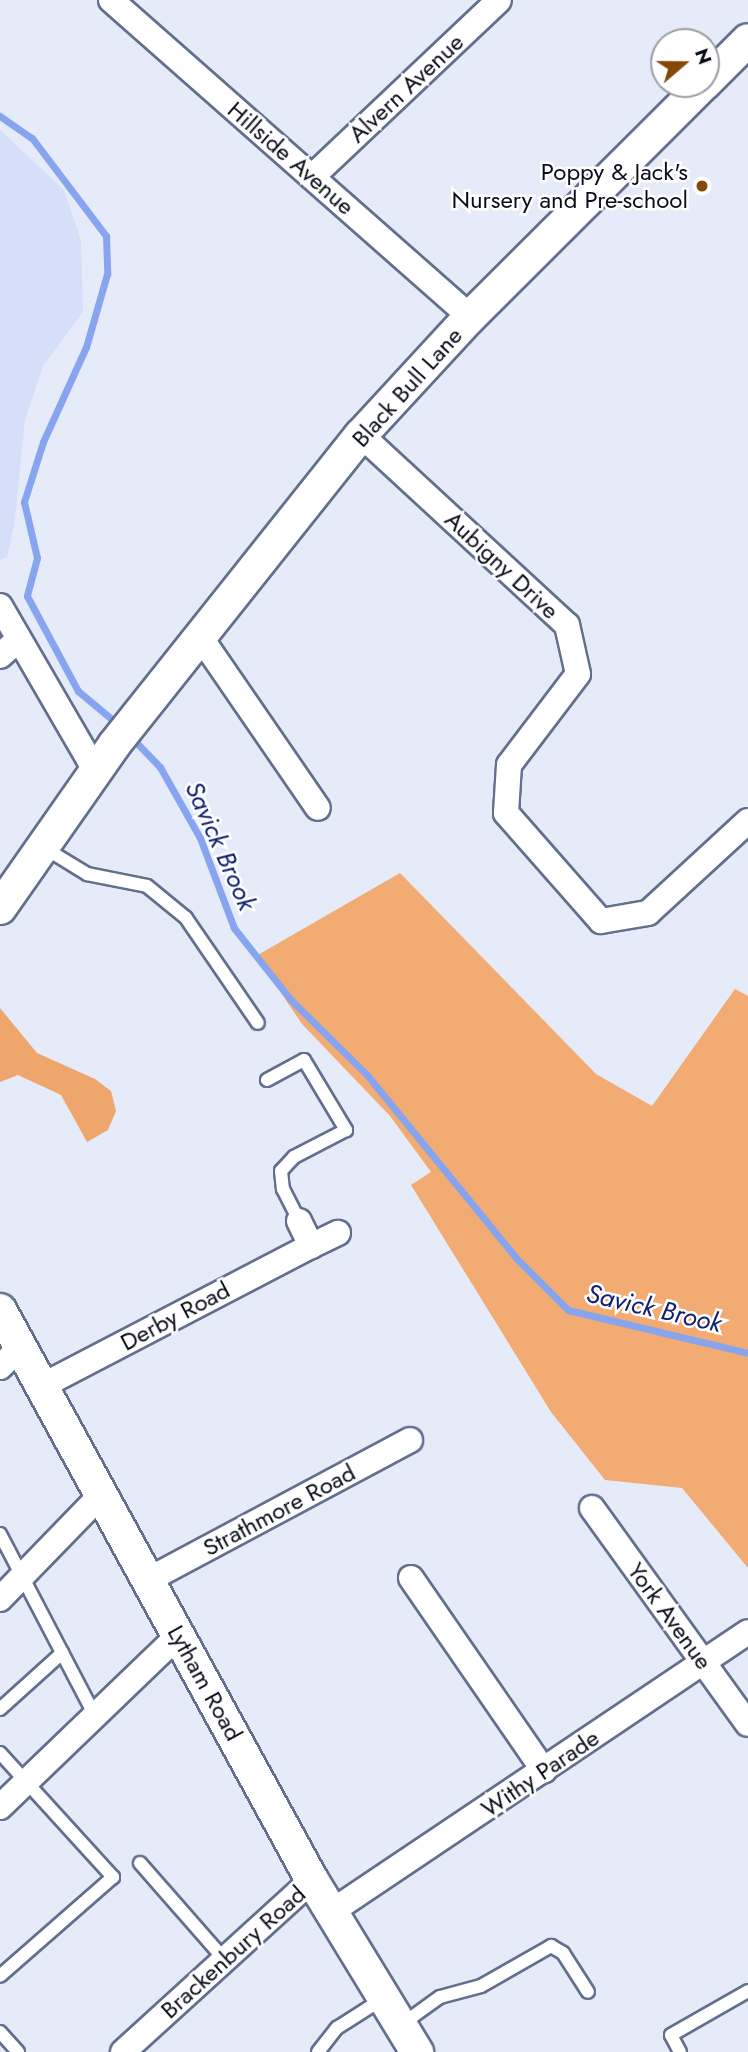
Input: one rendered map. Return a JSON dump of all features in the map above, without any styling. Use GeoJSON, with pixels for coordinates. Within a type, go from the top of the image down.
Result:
{"type":"FeatureCollection","features":[{"type":"Feature","properties":{"kind":"street","name":"Hillside Avenue"},"geometry":{"type":"LineString","coordinates":[[111,0],[470,317]]}},
{"type":"Feature","properties":{"kind":"street","name":"Alvern Avenue"},"geometry":{"type":"LineString","coordinates":[[312,177],[499,0]]}},
{"type":"Feature","properties":{"kind":"street","name":"Black Bull Lane"},"geometry":{"type":"LineString","coordinates":[[720,68],[748,40]]}},
{"type":"Feature","properties":{"kind":"street","name":"Black Bull Lane"},"geometry":{"type":"LineString","coordinates":[[95,770],[361,435],[470,317],[690,98]]}},
{"type":"Feature","properties":{"kind":"street","name":"Aubigny Drive"},"geometry":{"type":"LineString","coordinates":[[361,435],[567,625],[578,674],[509,765],[506,813],[601,920],[648,913],[745,831]]}},
{"type":"Feature","properties":{"kind":"street"},"geometry":{"type":"LineString","coordinates":[[0,606],[95,770],[0,908]]}},
{"type":"Feature","properties":{"kind":"street"},"geometry":{"type":"LineString","coordinates":[[201,638],[318,808]]}},
{"type":"Feature","properties":{"kind":"street"},"geometry":{"type":"LineString","coordinates":[[0,656],[19,639]]}},
{"type":"Feature","properties":{"kind":"street"},"geometry":{"type":"LineString","coordinates":[[299,1221],[311,1246]]}},
{"type":"Feature","properties":{"kind":"street","name":"Derby Road"},"geometry":{"type":"LineString","coordinates":[[40,1387],[338,1233]]}},
{"type":"Feature","properties":{"kind":"street","name":"Lytham Road"},"geometry":{"type":"LineString","coordinates":[[0,1310],[10,1357],[40,1387],[312,1880],[417,2052]]}},
{"type":"Feature","properties":{"kind":"street","name":"Strathmore Road"},"geometry":{"type":"LineString","coordinates":[[148,1580],[410,1440]]}},
{"type":"Feature","properties":{"kind":"street"},"geometry":{"type":"LineString","coordinates":[[0,1599],[99,1497]]}},
{"type":"Feature","properties":{"kind":"street","name":"York Avenue"},"geometry":{"type":"LineString","coordinates":[[592,1508],[748,1724]]}},
{"type":"Feature","properties":{"kind":"street"},"geometry":{"type":"LineString","coordinates":[[411,1578],[544,1771]]}},
{"type":"Feature","properties":{"kind":"street","name":"Withy Parade"},"geometry":{"type":"LineString","coordinates":[[331,1912],[748,1632]]}},
{"type":"Feature","properties":{"kind":"street"},"geometry":{"type":"LineString","coordinates":[[0,1807],[179,1635]]}},
{"type":"Feature","properties":{"kind":"street","name":"Brackenbury Road"},"geometry":{"type":"LineString","coordinates":[[123,2052],[312,1880]]}},
{"type":"Feature","properties":{"kind":"lane"},"geometry":{"type":"LineString","coordinates":[[42,846],[87,874],[147,886],[186,918],[258,1023]]}},
{"type":"Feature","properties":{"kind":"lane"},"geometry":{"type":"LineString","coordinates":[[267,1080],[304,1060],[346,1130],[294,1157],[281,1171],[283,1189],[299,1221]]}},
{"type":"Feature","properties":{"kind":"lane"},"geometry":{"type":"LineString","coordinates":[[0,1534],[95,1716]]}},
{"type":"Feature","properties":{"kind":"lane"},"geometry":{"type":"LineString","coordinates":[[0,1709],[62,1653]]}},
{"type":"Feature","properties":{"kind":"lane"},"geometry":{"type":"LineString","coordinates":[[0,1753],[113,1877],[0,1976]]}},
{"type":"Feature","properties":{"kind":"lane"},"geometry":{"type":"LineString","coordinates":[[140,1863],[225,1960]]}},
{"type":"Feature","properties":{"kind":"lane"},"geometry":{"type":"LineString","coordinates":[[401,2025],[439,1997],[481,1986],[551,1947],[564,1953],[588,1992]]}},
{"type":"Feature","properties":{"kind":"lane"},"geometry":{"type":"LineString","coordinates":[[680,2052],[671,2035],[748,1991]]}},
{"type":"Feature","properties":{"kind":"lane"},"geometry":{"type":"LineString","coordinates":[[318,2052],[337,2028],[384,1998]]}},
{"type":"Feature","properties":{"kind":"lane"},"geometry":{"type":"LineString","coordinates":[[0,2032],[18,2052]]}},
{"type":"Feature","properties":{"kind":"shaded area"},"geometry":{"type":"Polygon","coordinates":[[[0,130],[64,190],[81,240],[83,312],[43,366],[25,420],[14,526],[7,557],[0,560],[0,130]]]}},
{"type":"Feature","properties":{"kind":"shaded area"},"geometry":{"type":"Polygon","coordinates":[[[400,873],[596,1074],[652,1106],[735,989],[748,996],[748,1568],[682,1488],[605,1480],[551,1412],[411,1185],[431,1172],[390,1116],[302,1024],[256,956],[400,873]]]}},
{"type":"Feature","properties":{"kind":"shaded area"},"geometry":{"type":"Polygon","coordinates":[[[0,1008],[37,1053],[95,1079],[111,1091],[116,1111],[108,1130],[87,1142],[61,1095],[18,1075],[0,1082],[0,1008]]]}},
{"type":"Feature","properties":{"kind":"waterway","name":"Savick Brook"},"geometry":{"type":"LineString","coordinates":[[0,116],[32,138],[106,236],[107,274],[86,347],[43,442],[24,502],[37,558],[27,596],[78,691],[120,726]]}},
{"type":"Feature","properties":{"kind":"waterway","name":"Savick Brook"},"geometry":{"type":"LineString","coordinates":[[131,737],[160,767],[200,838],[234,928],[291,1000],[367,1075],[516,1258],[568,1310],[748,1353]]}},
{"type":"Feature","properties":{"kind":"place","name":"Poppy & Jack's Nursery and Pre-school"},"geometry":{"type":"Point","coordinates":[702,186]}}]}
